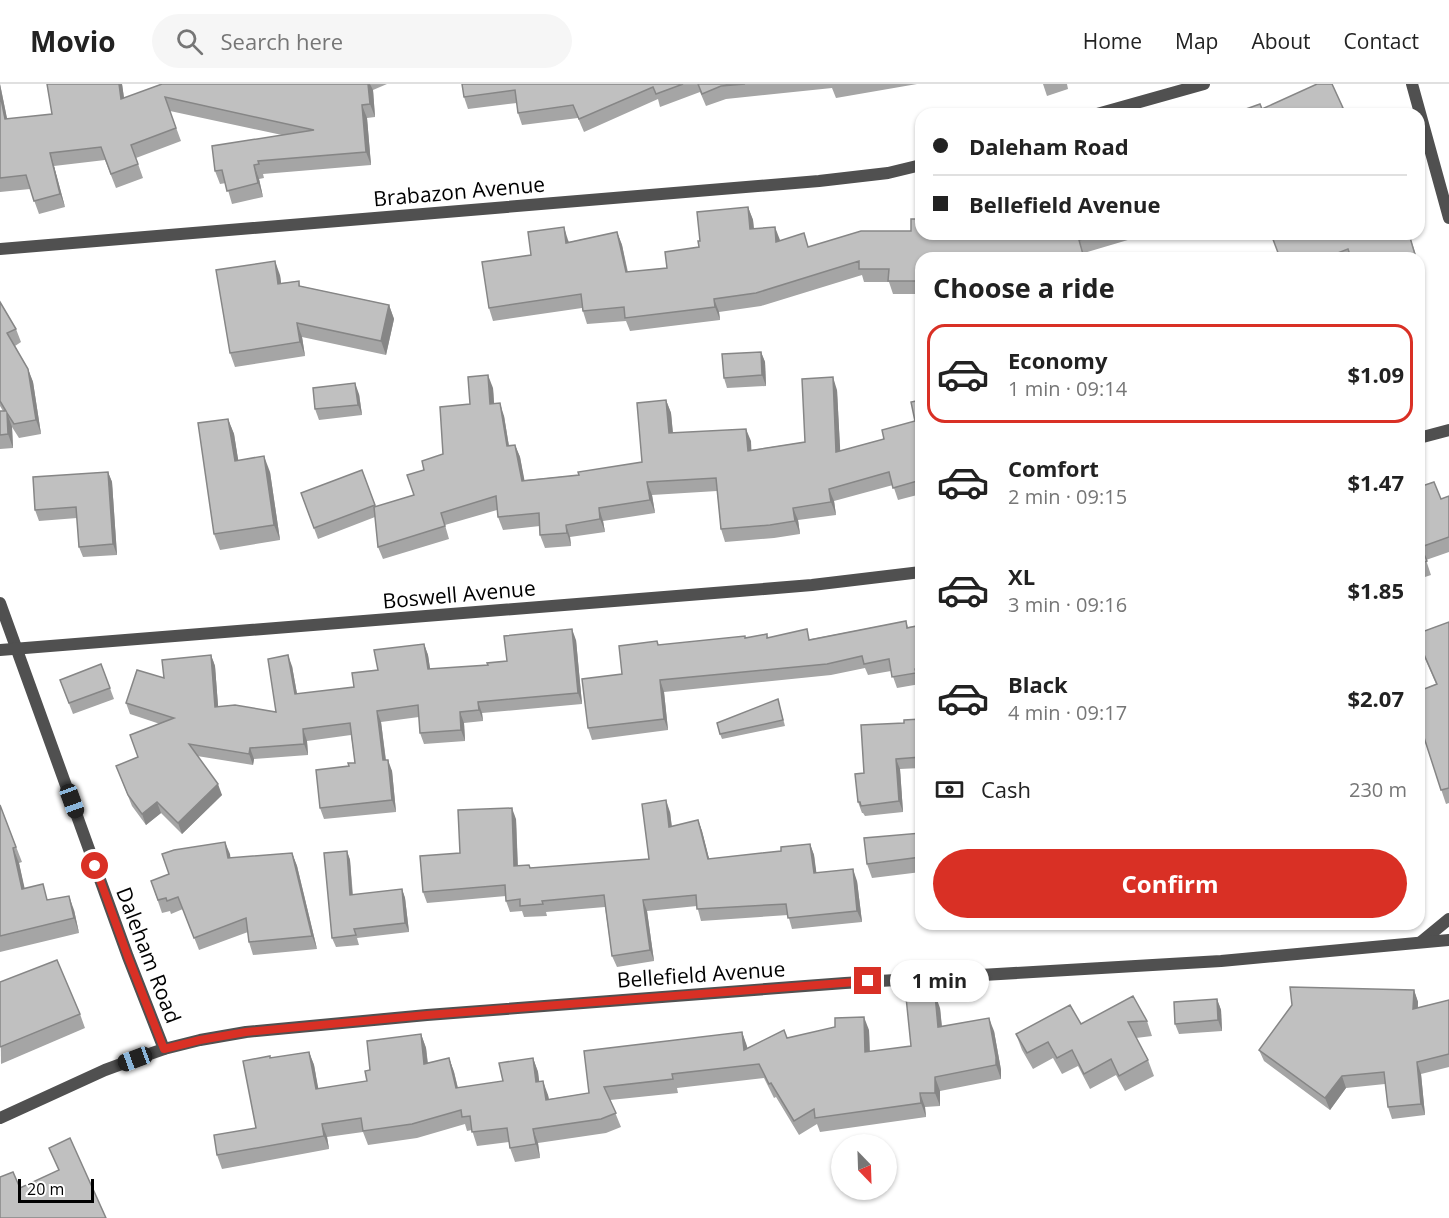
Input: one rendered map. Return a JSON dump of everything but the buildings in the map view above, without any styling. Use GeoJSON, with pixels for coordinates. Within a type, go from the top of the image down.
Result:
{"type":"FeatureCollection","features":[{"type":"Feature","properties":{"kind":"street"},"geometry":{"type":"LineString","coordinates":[[1118,108],[1204,84]]}},
{"type":"Feature","properties":{"kind":"street"},"geometry":{"type":"LineString","coordinates":[[1412,84],[1419,108]]}},
{"type":"Feature","properties":{"kind":"street"},"geometry":{"type":"LineString","coordinates":[[1425,131],[1449,218]]}},
{"type":"Feature","properties":{"kind":"street","name":"Brabazon Avenue"},"geometry":{"type":"LineString","coordinates":[[0,249],[819,181],[888,173],[915,166]]}},
{"type":"Feature","properties":{"kind":"street"},"geometry":{"type":"LineString","coordinates":[[1425,436],[1449,430]]}},
{"type":"Feature","properties":{"kind":"street","name":"Boswell Avenue"},"geometry":{"type":"LineString","coordinates":[[0,650],[812,585],[915,573]]}},
{"type":"Feature","properties":{"kind":"street","name":"Daleham Road"},"geometry":{"type":"LineString","coordinates":[[0,603],[128,957],[164,1049]]}},
{"type":"Feature","properties":{"kind":"street"},"geometry":{"type":"LineString","coordinates":[[1421,942],[1449,919]]}},
{"type":"Feature","properties":{"kind":"street","name":"Bellefield Avenue"},"geometry":{"type":"LineString","coordinates":[[0,1118],[105,1070],[164,1049],[246,1032],[427,1015],[845,983],[1221,961],[1449,940]]}},
{"type":"Feature","properties":{"kind":"route"},"geometry":{"type":"LineString","coordinates":[[95,866],[164,1049],[246,1032],[427,1015],[868,981]]}}]}
